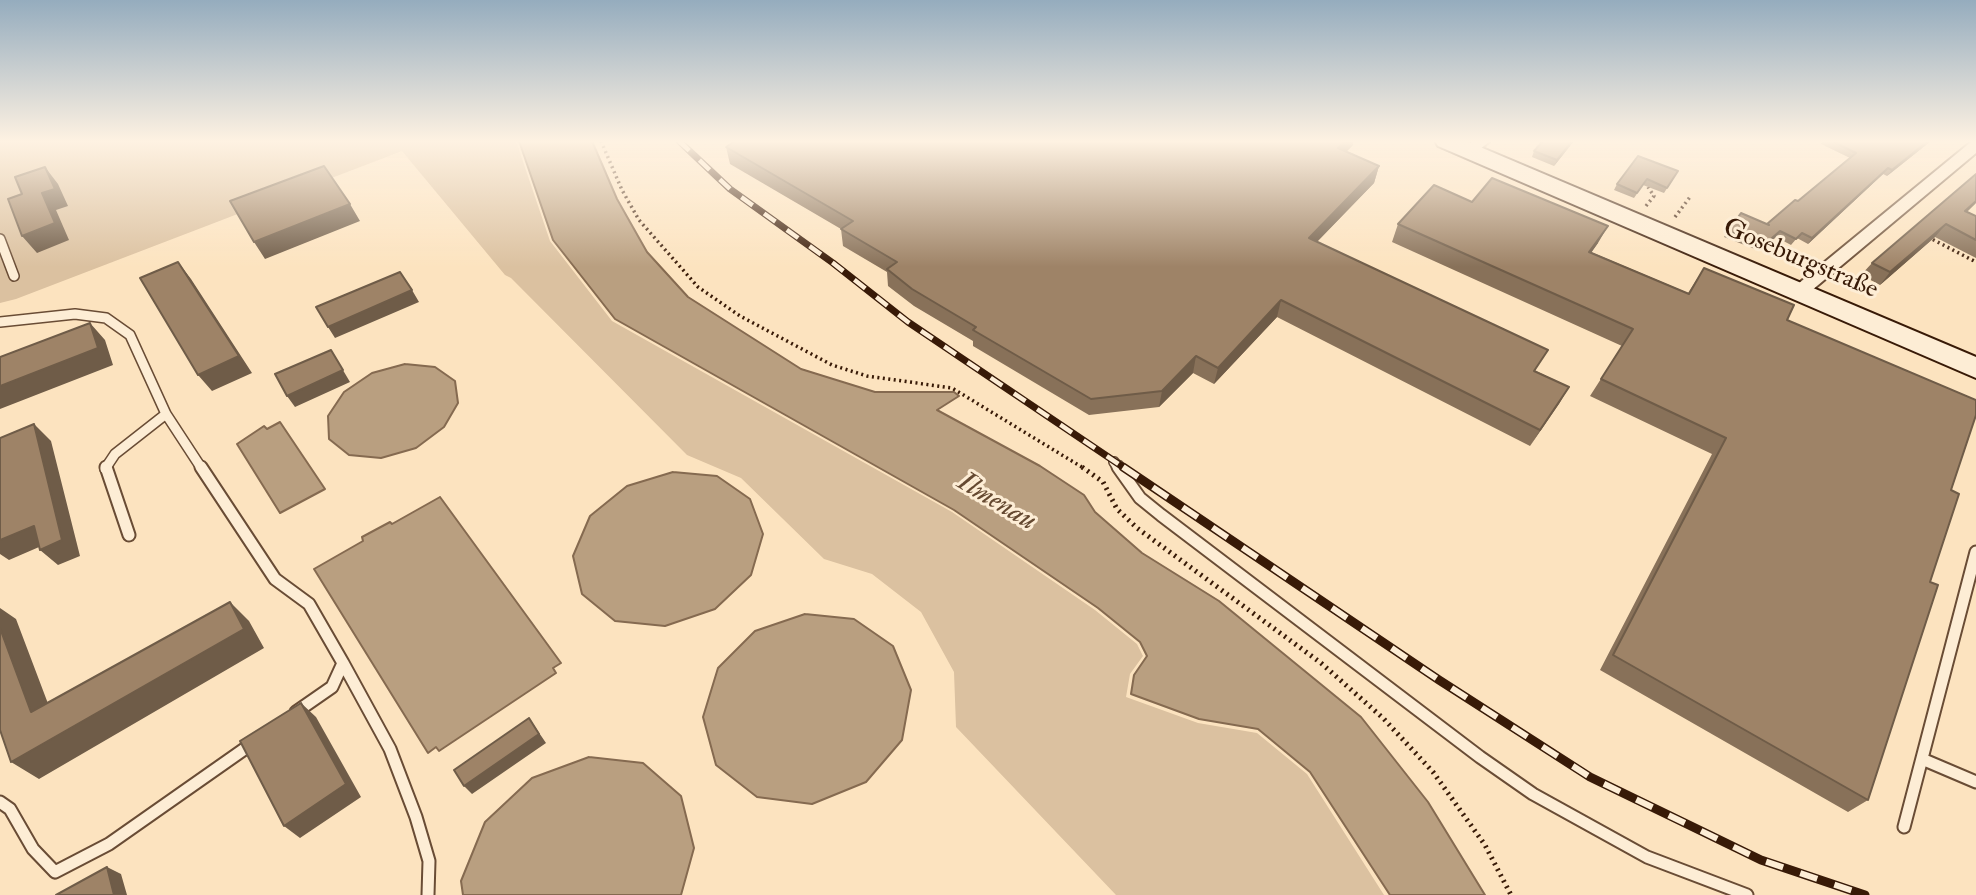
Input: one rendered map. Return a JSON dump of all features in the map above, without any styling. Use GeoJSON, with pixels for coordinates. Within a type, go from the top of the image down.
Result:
{"type":"FeatureCollection","features":[{"type":"Feature","properties":{"kind":"street","name":"Goseburgstraße"},"geometry":{"type":"LineString","coordinates":[[1557,183],[1799,292],[1976,368]]}},
{"type":"Feature","properties":{"kind":"street"},"geometry":{"type":"LineString","coordinates":[[1799,292],[1932,183]]}},
{"type":"Feature","properties":{"kind":"lane"},"geometry":{"type":"LineString","coordinates":[[0,240],[14,276]]}},
{"type":"Feature","properties":{"kind":"lane"},"geometry":{"type":"LineString","coordinates":[[0,323],[75,314],[106,318],[130,335],[166,414],[275,579],[309,604],[390,749],[416,817],[429,861],[428,895]]}},
{"type":"Feature","properties":{"kind":"lane"},"geometry":{"type":"LineString","coordinates":[[130,534],[105,469],[115,454],[166,414]]}},
{"type":"Feature","properties":{"kind":"lane"},"geometry":{"type":"LineString","coordinates":[[1114,462],[1140,498],[1161,515],[1480,757],[1523,786],[1647,856],[1747,895]]}},
{"type":"Feature","properties":{"kind":"lane"},"geometry":{"type":"LineString","coordinates":[[1904,827],[1976,552]]}},
{"type":"Feature","properties":{"kind":"lane"},"geometry":{"type":"LineString","coordinates":[[287,719],[332,687],[343,663]]}},
{"type":"Feature","properties":{"kind":"lane"},"geometry":{"type":"LineString","coordinates":[[0,802],[10,809],[33,849],[55,872],[109,844],[265,734]]}},
{"type":"Feature","properties":{"kind":"lane"},"geometry":{"type":"LineString","coordinates":[[1922,759],[1976,782]]}},
{"type":"Feature","properties":{"kind":"path"},"geometry":{"type":"LineString","coordinates":[[619,183],[639,220],[664,250],[698,287],[740,316],[832,365],[867,376],[952,388],[1092,473],[1103,482],[1117,509],[1137,528],[1321,663],[1383,719],[1433,772],[1485,845],[1511,895]]}},
{"type":"Feature","properties":{"kind":"path"},"geometry":{"type":"LineString","coordinates":[[1638,215],[1654,196],[1648,187]]}},
{"type":"Feature","properties":{"kind":"path"},"geometry":{"type":"LineString","coordinates":[[1667,228],[1690,197],[1688,196]]}},
{"type":"Feature","properties":{"kind":"path"},"geometry":{"type":"LineString","coordinates":[[1889,217],[1976,262]]}},
{"type":"Feature","properties":{"kind":"shaded area"},"geometry":{"type":"Polygon","coordinates":[[[0,183],[319,183],[16,299],[0,303],[0,183]]]}},
{"type":"Feature","properties":{"kind":"shaded area"},"geometry":{"type":"Polygon","coordinates":[[[428,183],[530,183],[550,241],[612,321],[952,512],[1095,610],[1137,644],[1143,656],[1130,674],[1126,697],[1198,723],[1257,733],[1307,774],[1384,895],[1116,895],[956,727],[954,672],[921,612],[872,574],[824,559],[741,478],[687,455],[505,275],[428,183]]]}},
{"type":"Feature","properties":{"kind":"water","name":"Ilmenau"},"geometry":{"type":"Polygon","coordinates":[[[533,183],[610,183],[647,252],[688,297],[801,369],[875,392],[954,392],[959,396],[937,410],[1040,466],[1084,495],[1095,512],[1142,553],[1219,601],[1361,717],[1428,802],[1485,895],[1390,895],[1310,772],[1258,729],[1199,719],[1131,694],[1134,675],[1147,656],[1140,642],[1098,608],[954,510],[615,319],[553,240],[533,183]]]}},
{"type":"Feature","properties":{"kind":"water"},"geometry":{"type":"Polygon","coordinates":[[[405,364],[435,367],[455,381],[458,403],[444,427],[416,448],[381,458],[349,455],[329,439],[328,416],[344,392],[372,373],[405,364]]]}},
{"type":"Feature","properties":{"kind":"water"},"geometry":{"type":"Polygon","coordinates":[[[280,422],[325,489],[280,513],[237,444],[264,426],[267,429],[280,422]]]}},
{"type":"Feature","properties":{"kind":"water"},"geometry":{"type":"Polygon","coordinates":[[[673,472],[717,476],[750,499],[763,534],[751,575],[715,609],[665,626],[615,621],[582,594],[573,556],[590,516],[627,486],[673,472]]]}},
{"type":"Feature","properties":{"kind":"water"},"geometry":{"type":"Polygon","coordinates":[[[440,497],[561,663],[553,668],[556,673],[439,751],[436,747],[428,753],[314,569],[363,541],[362,537],[390,522],[392,524],[440,497]]]}},
{"type":"Feature","properties":{"kind":"water"},"geometry":{"type":"Polygon","coordinates":[[[805,614],[854,619],[893,646],[911,690],[902,740],[866,782],[812,804],[757,797],[716,765],[703,717],[718,668],[755,631],[805,614]]]}},
{"type":"Feature","properties":{"kind":"water"},"geometry":{"type":"Polygon","coordinates":[[[589,757],[643,763],[681,796],[694,848],[681,895],[463,895],[461,881],[485,822],[532,778],[589,757]]]}},
{"type":"Feature","properties":{"kind":"building"},"geometry":{"type":"Polygon","coordinates":[[[17,183],[52,183],[55,189],[42,193],[55,223],[22,236],[8,199],[22,194],[17,183]]]}},
{"type":"Feature","properties":{"kind":"building"},"geometry":{"type":"Polygon","coordinates":[[[279,183],[335,183],[350,204],[254,242],[230,201],[279,183]]]}},
{"type":"Feature","properties":{"kind":"building"},"geometry":{"type":"Polygon","coordinates":[[[787,183],[1363,183],[1309,238],[1548,350],[1534,371],[1569,387],[1540,430],[1281,300],[1218,368],[1196,356],[1162,391],[1091,399],[973,330],[976,327],[912,289],[887,269],[897,262],[841,229],[853,221],[787,183]]]}},
{"type":"Feature","properties":{"kind":"building"},"geometry":{"type":"Polygon","coordinates":[[[1488,183],[1504,183],[1608,226],[1589,252],[1689,294],[1704,268],[1794,305],[1787,320],[1976,400],[1976,415],[1951,490],[1959,494],[1930,582],[1938,585],[1868,800],[1613,655],[1726,438],[1601,379],[1633,329],[1398,224],[1434,185],[1472,202],[1488,183]]]}},
{"type":"Feature","properties":{"kind":"building"},"geometry":{"type":"Polygon","coordinates":[[[1618,183],[1644,183],[1637,193],[1618,183]]]}},
{"type":"Feature","properties":{"kind":"building"},"geometry":{"type":"Polygon","coordinates":[[[1655,183],[1670,183],[1667,188],[1655,183]]]}},
{"type":"Feature","properties":{"kind":"building"},"geometry":{"type":"Polygon","coordinates":[[[1820,183],[1872,183],[1812,238],[1802,233],[1796,239],[1780,231],[1764,245],[1728,231],[1741,213],[1769,225],[1767,224],[1795,200],[1798,201],[1820,183]]]}},
{"type":"Feature","properties":{"kind":"building"},"geometry":{"type":"Polygon","coordinates":[[[1966,183],[1976,183],[1976,201],[1965,211],[1976,216],[1976,240],[1946,224],[1890,272],[1872,263],[1966,183]]]}},
{"type":"Feature","properties":{"kind":"building"},"geometry":{"type":"Polygon","coordinates":[[[178,262],[239,356],[198,375],[140,278],[178,262]]]}},
{"type":"Feature","properties":{"kind":"building"},"geometry":{"type":"Polygon","coordinates":[[[400,272],[412,290],[328,327],[316,307],[400,272]]]}},
{"type":"Feature","properties":{"kind":"building"},"geometry":{"type":"Polygon","coordinates":[[[90,323],[98,348],[0,386],[0,357],[90,323]]]}},
{"type":"Feature","properties":{"kind":"building"},"geometry":{"type":"Polygon","coordinates":[[[331,350],[343,370],[287,396],[275,374],[331,350]]]}},
{"type":"Feature","properties":{"kind":"building"},"geometry":{"type":"Polygon","coordinates":[[[34,424],[62,540],[40,550],[34,526],[0,540],[0,438],[34,424]]]}},
{"type":"Feature","properties":{"kind":"building"},"geometry":{"type":"Polygon","coordinates":[[[230,602],[244,629],[11,762],[0,730],[0,628],[31,712],[230,602]]]}},
{"type":"Feature","properties":{"kind":"building"},"geometry":{"type":"Polygon","coordinates":[[[301,703],[346,784],[284,826],[240,741],[301,703]]]}},
{"type":"Feature","properties":{"kind":"building"},"geometry":{"type":"Polygon","coordinates":[[[529,718],[539,734],[464,786],[454,770],[529,718]]]}},
{"type":"Feature","properties":{"kind":"building"},"geometry":{"type":"Polygon","coordinates":[[[107,867],[114,895],[56,895],[107,867]]]}},
{"type":"Feature","properties":{"kind":"railway"},"geometry":{"type":"LineString","coordinates":[[723,183],[908,322],[1126,469]]}},
{"type":"Feature","properties":{"kind":"railway"},"geometry":{"type":"LineString","coordinates":[[1123,467],[1439,680],[1590,777],[1761,860],[1865,895]]}}]}
